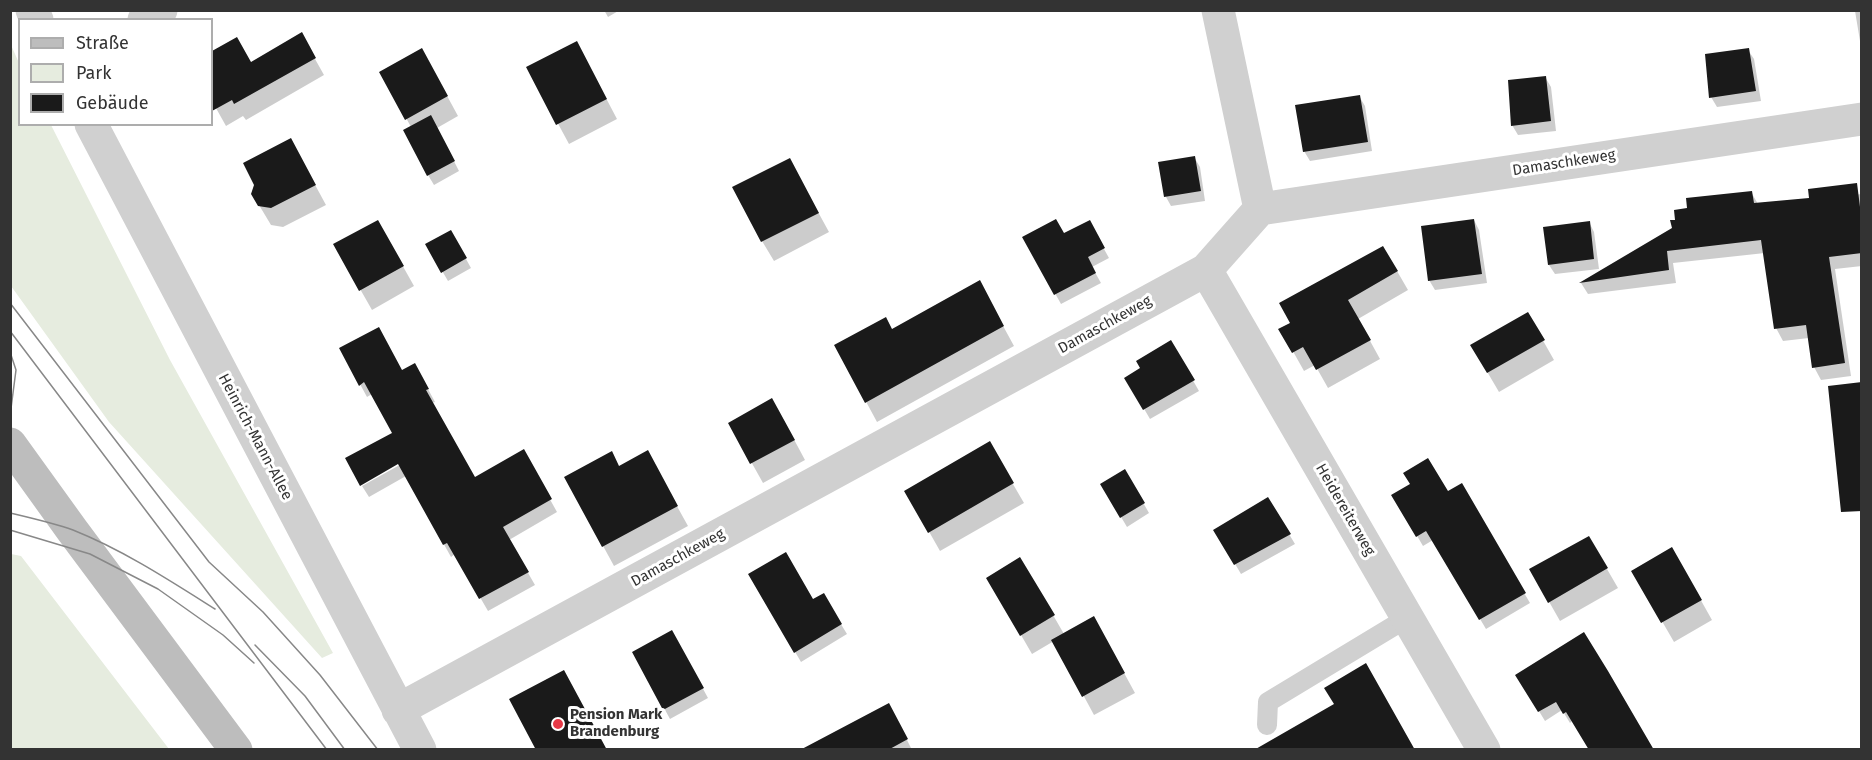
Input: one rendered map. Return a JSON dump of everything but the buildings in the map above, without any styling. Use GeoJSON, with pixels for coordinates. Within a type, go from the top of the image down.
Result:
{"type":"FeatureCollection","features":[{"type":"Feature","properties":{"kind":"main road"},"geometry":{"type":"LineString","coordinates":[[10,444],[237,750]]}},
{"type":"Feature","properties":{"kind":"street"},"geometry":{"type":"LineString","coordinates":[[147,18],[161,10]]}},
{"type":"Feature","properties":{"kind":"street"},"geometry":{"type":"LineString","coordinates":[[1218,10],[1260,209]]}},
{"type":"Feature","properties":{"kind":"street","name":"Damaschkeweg"},"geometry":{"type":"LineString","coordinates":[[398,710],[1206,270],[1260,209],[1862,119]]}},
{"type":"Feature","properties":{"kind":"street","name":"Heinrich-Mann-Allee"},"geometry":{"type":"LineString","coordinates":[[92,126],[420,750]]}},
{"type":"Feature","properties":{"kind":"street","name":"Heidereiterweg"},"geometry":{"type":"LineString","coordinates":[[1206,270],[1484,750]]}},
{"type":"Feature","properties":{"kind":"lane"},"geometry":{"type":"LineString","coordinates":[[1267,725],[1268,702],[1407,618]]}},
{"type":"Feature","properties":{"kind":"green space"},"geometry":{"type":"Polygon","coordinates":[[[11,45],[18,61],[18,126],[52,126],[170,360],[333,653],[322,658],[109,422],[11,286],[11,45]]]}},
{"type":"Feature","properties":{"kind":"green space"},"geometry":{"type":"Polygon","coordinates":[[[11,554],[21,556],[169,749],[11,749],[11,554]]]}},
{"type":"Feature","properties":{"kind":"tram line"},"geometry":{"type":"LineString","coordinates":[[10,303],[209,562],[263,612],[320,675],[378,750]]}},
{"type":"Feature","properties":{"kind":"tram line"},"geometry":{"type":"LineString","coordinates":[[10,331],[327,750]]}},
{"type":"Feature","properties":{"kind":"tram line"},"geometry":{"type":"LineString","coordinates":[[10,352],[16,370],[10,416]]}},
{"type":"Feature","properties":{"kind":"tram line"},"geometry":{"type":"LineString","coordinates":[[10,513],[58,525],[92,538],[146,566],[215,609]]}},
{"type":"Feature","properties":{"kind":"tram line"},"geometry":{"type":"LineString","coordinates":[[10,530],[90,554],[158,589],[223,635],[254,663]]}},
{"type":"Feature","properties":{"kind":"tram line"},"geometry":{"type":"LineString","coordinates":[[255,645],[305,696],[345,750]]}},
{"type":"Feature","properties":{"kind":"place","name":"Pension Mark Brandenburg"},"geometry":{"type":"Point","coordinates":[558,724]}}]}
